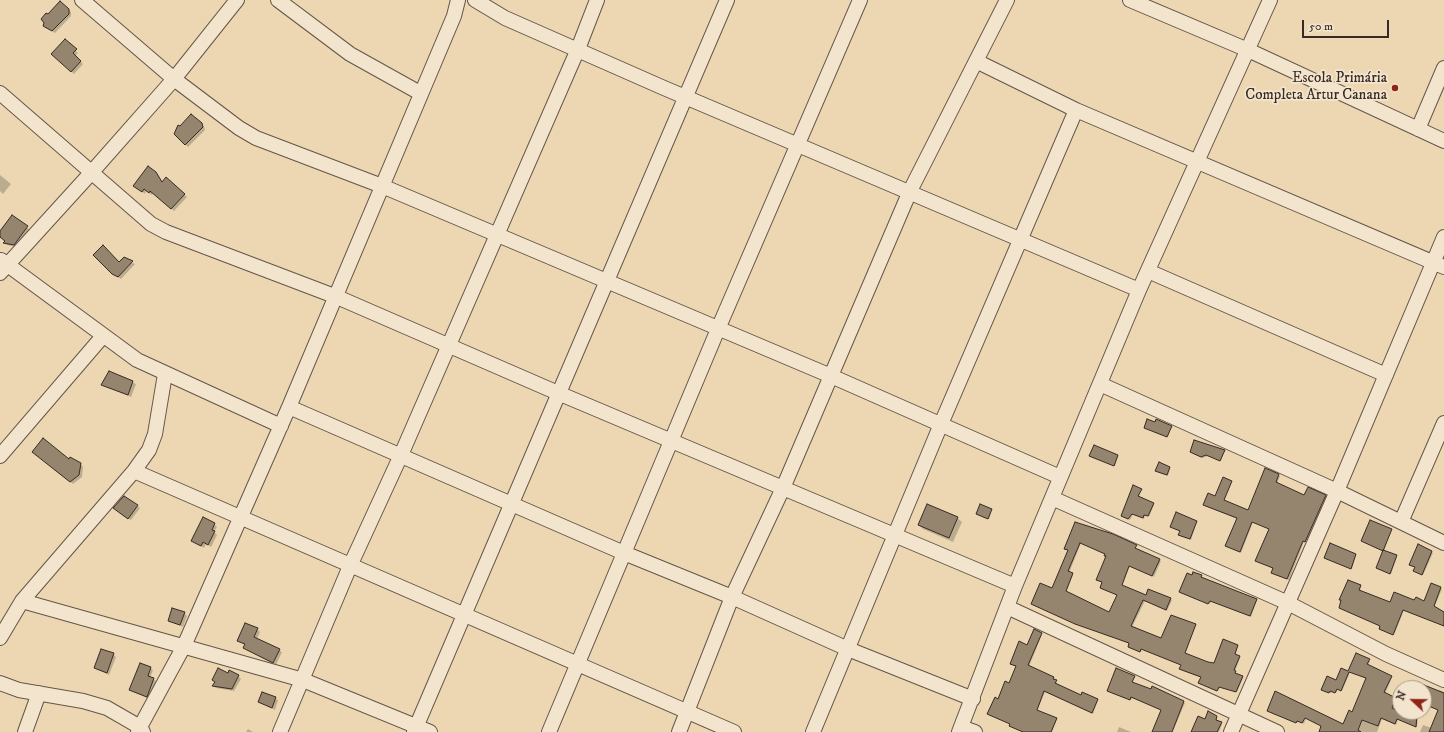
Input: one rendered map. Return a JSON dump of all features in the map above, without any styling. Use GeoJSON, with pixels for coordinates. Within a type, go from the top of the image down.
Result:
{"type":"FeatureCollection","features":[{"type":"Feature","properties":{"kind":"street"},"geometry":{"type":"LineString","coordinates":[[82,0],[174,79],[239,128],[256,138],[382,186],[831,376],[1060,477]]}},
{"type":"Feature","properties":{"kind":"street"},"geometry":{"type":"LineString","coordinates":[[237,0],[174,79],[91,173],[2,266],[137,360],[281,426]]}},
{"type":"Feature","properties":{"kind":"street"},"geometry":{"type":"LineString","coordinates":[[278,0],[350,54],[420,93]]}},
{"type":"Feature","properties":{"kind":"street"},"geometry":{"type":"LineString","coordinates":[[0,683],[18,690],[83,701],[107,708],[140,730],[184,646],[242,517],[337,297],[420,93],[454,16],[458,0]]}},
{"type":"Feature","properties":{"kind":"street"},"geometry":{"type":"LineString","coordinates":[[475,0],[505,18],[1139,290]]}},
{"type":"Feature","properties":{"kind":"street"},"geometry":{"type":"LineString","coordinates":[[280,732],[350,566],[401,455],[495,235],[578,49],[597,0]]}},
{"type":"Feature","properties":{"kind":"street"},"geometry":{"type":"LineString","coordinates":[[415,729],[727,0]]}},
{"type":"Feature","properties":{"kind":"street"},"geometry":{"type":"LineString","coordinates":[[549,732],[718,329],[860,0]]}},
{"type":"Feature","properties":{"kind":"street"},"geometry":{"type":"LineString","coordinates":[[679,732],[688,713],[732,597],[783,488],[910,191],[1007,0]]}},
{"type":"Feature","properties":{"kind":"street"},"geometry":{"type":"LineString","coordinates":[[1130,0],[1248,50],[1444,141]]}},
{"type":"Feature","properties":{"kind":"street"},"geometry":{"type":"LineString","coordinates":[[975,732],[960,729],[973,699],[1015,586],[1139,290],[1270,0]]}},
{"type":"Feature","properties":{"kind":"street"},"geometry":{"type":"LineString","coordinates":[[976,62],[1076,110],[1197,163],[1439,265]]}},
{"type":"Feature","properties":{"kind":"street"},"geometry":{"type":"LineString","coordinates":[[1418,128],[1444,68]]}},
{"type":"Feature","properties":{"kind":"street"},"geometry":{"type":"LineString","coordinates":[[0,93],[151,224],[216,252],[337,297],[558,393],[1015,586]]}},
{"type":"Feature","properties":{"kind":"street"},"geometry":{"type":"LineString","coordinates":[[813,732],[941,424],[1076,110]]}},
{"type":"Feature","properties":{"kind":"street"},"geometry":{"type":"LineString","coordinates":[[1231,732],[1386,375],[1439,265],[1444,237]]}},
{"type":"Feature","properties":{"kind":"street"},"geometry":{"type":"LineString","coordinates":[[1148,271],[1386,375]]}},
{"type":"Feature","properties":{"kind":"street"},"geometry":{"type":"LineString","coordinates":[[0,456],[103,336]]}},
{"type":"Feature","properties":{"kind":"street"},"geometry":{"type":"LineString","coordinates":[[0,638],[22,601],[134,471],[149,450],[153,442],[165,374]]}},
{"type":"Feature","properties":{"kind":"street"},"geometry":{"type":"LineString","coordinates":[[1100,384],[1337,490],[1444,543]]}},
{"type":"Feature","properties":{"kind":"street"},"geometry":{"type":"LineString","coordinates":[[289,407],[624,553],[732,597],[848,649],[973,699]]}},
{"type":"Feature","properties":{"kind":"street"},"geometry":{"type":"LineString","coordinates":[[1401,522],[1444,423]]}},
{"type":"Feature","properties":{"kind":"street"},"geometry":{"type":"LineString","coordinates":[[134,471],[242,517],[464,616],[734,732]]}},
{"type":"Feature","properties":{"kind":"street"},"geometry":{"type":"LineString","coordinates":[[1052,498],[1288,603],[1386,654],[1444,680]]}},
{"type":"Feature","properties":{"kind":"street"},"geometry":{"type":"LineString","coordinates":[[22,601],[303,680],[415,729],[430,732]]}},
{"type":"Feature","properties":{"kind":"street"},"geometry":{"type":"LineString","coordinates":[[1007,607],[1277,732]]}},
{"type":"Feature","properties":{"kind":"street"},"geometry":{"type":"LineString","coordinates":[[25,732],[40,693]]}},
{"type":"Feature","properties":{"kind":"building"},"geometry":{"type":"Polygon","coordinates":[[[60,1],[69,9],[69,14],[52,31],[43,26],[44,23],[41,19],[60,1]]]}},
{"type":"Feature","properties":{"kind":"building"},"geometry":{"type":"Polygon","coordinates":[[[65,39],[77,49],[73,53],[81,61],[71,72],[51,54],[65,39]]]}},
{"type":"Feature","properties":{"kind":"building"},"geometry":{"type":"Polygon","coordinates":[[[191,114],[202,123],[203,127],[185,145],[174,134],[178,125],[180,126],[191,114]]]}},
{"type":"Feature","properties":{"kind":"building"},"geometry":{"type":"Polygon","coordinates":[[[148,166],[156,172],[162,182],[166,177],[185,194],[171,209],[150,191],[149,193],[144,189],[142,192],[133,186],[148,166]]]}},
{"type":"Feature","properties":{"kind":"building"},"geometry":{"type":"Polygon","coordinates":[[[12,215],[28,226],[14,245],[3,243],[5,241],[0,237],[0,231],[12,215]]]}},
{"type":"Feature","properties":{"kind":"building"},"geometry":{"type":"Polygon","coordinates":[[[103,245],[119,262],[124,257],[133,261],[118,277],[112,274],[93,255],[103,245]]]}},
{"type":"Feature","properties":{"kind":"building"},"geometry":{"type":"Polygon","coordinates":[[[109,371],[133,381],[128,395],[101,385],[109,371]]]}},
{"type":"Feature","properties":{"kind":"building"},"geometry":{"type":"Polygon","coordinates":[[[1147,419],[1155,422],[1156,419],[1172,426],[1167,437],[1144,428],[1147,419]]]}},
{"type":"Feature","properties":{"kind":"building"},"geometry":{"type":"Polygon","coordinates":[[[43,438],[69,459],[70,457],[81,463],[79,475],[70,482],[32,452],[43,438]]]}},
{"type":"Feature","properties":{"kind":"building"},"geometry":{"type":"Polygon","coordinates":[[[1194,440],[1225,450],[1220,461],[1206,455],[1201,457],[1190,452],[1194,440]]]}},
{"type":"Feature","properties":{"kind":"building"},"geometry":{"type":"Polygon","coordinates":[[[1094,445],[1118,455],[1114,466],[1089,456],[1094,445]]]}},
{"type":"Feature","properties":{"kind":"building"},"geometry":{"type":"Polygon","coordinates":[[[1159,462],[1170,467],[1167,475],[1155,471],[1159,462]]]}},
{"type":"Feature","properties":{"kind":"building"},"geometry":{"type":"Polygon","coordinates":[[[1265,468],[1279,474],[1276,482],[1304,495],[1308,487],[1326,495],[1305,542],[1303,541],[1287,579],[1271,573],[1273,568],[1255,561],[1269,529],[1252,522],[1240,552],[1225,546],[1237,518],[1203,505],[1208,493],[1215,496],[1223,477],[1232,481],[1224,500],[1248,510],[1265,468]]]}},
{"type":"Feature","properties":{"kind":"building"},"geometry":{"type":"Polygon","coordinates":[[[1133,485],[1142,489],[1138,496],[1154,503],[1148,516],[1144,515],[1143,518],[1132,514],[1128,519],[1121,516],[1133,485]]]}},
{"type":"Feature","properties":{"kind":"building"},"geometry":{"type":"Polygon","coordinates":[[[124,496],[138,505],[128,519],[113,508],[124,496]]]}},
{"type":"Feature","properties":{"kind":"building"},"geometry":{"type":"Polygon","coordinates":[[[927,504],[958,517],[949,538],[918,525],[927,504]]]}},
{"type":"Feature","properties":{"kind":"building"},"geometry":{"type":"Polygon","coordinates":[[[980,504],[992,509],[988,519],[976,514],[980,504]]]}},
{"type":"Feature","properties":{"kind":"building"},"geometry":{"type":"Polygon","coordinates":[[[1176,512],[1197,521],[1190,539],[1178,535],[1180,531],[1170,527],[1176,512]]]}},
{"type":"Feature","properties":{"kind":"building"},"geometry":{"type":"Polygon","coordinates":[[[203,517],[215,523],[212,530],[215,531],[208,545],[203,542],[201,546],[191,541],[203,517]]]}},
{"type":"Feature","properties":{"kind":"building"},"geometry":{"type":"Polygon","coordinates":[[[1370,520],[1392,529],[1383,551],[1361,541],[1370,520]]]}},
{"type":"Feature","properties":{"kind":"building"},"geometry":{"type":"Polygon","coordinates":[[[1075,522],[1113,534],[1137,545],[1135,548],[1160,559],[1152,576],[1129,566],[1122,585],[1146,595],[1148,589],[1171,598],[1166,610],[1143,600],[1131,626],[1161,638],[1171,615],[1196,624],[1185,653],[1208,662],[1214,663],[1223,639],[1238,645],[1235,654],[1240,656],[1234,670],[1236,671],[1235,673],[1243,676],[1236,692],[1219,687],[1217,691],[1198,683],[1201,677],[1179,669],[1181,665],[1141,649],[1140,652],[1128,647],[1129,643],[1075,624],[1031,604],[1040,583],[1052,588],[1068,550],[1064,549],[1075,522]],[[1080,543],[1068,571],[1073,573],[1066,591],[1109,612],[1117,595],[1100,588],[1102,582],[1096,580],[1106,556],[1104,556],[1105,554],[1080,543]]]}},
{"type":"Feature","properties":{"kind":"building"},"geometry":{"type":"Polygon","coordinates":[[[1330,543],[1356,554],[1351,569],[1324,558],[1330,543]]]}},
{"type":"Feature","properties":{"kind":"building"},"geometry":{"type":"Polygon","coordinates":[[[1418,544],[1432,551],[1422,575],[1413,571],[1415,567],[1409,565],[1418,544]]]}},
{"type":"Feature","properties":{"kind":"building"},"geometry":{"type":"Polygon","coordinates":[[[1383,550],[1397,555],[1390,574],[1376,568],[1383,550]]]}},
{"type":"Feature","properties":{"kind":"building"},"geometry":{"type":"Polygon","coordinates":[[[1193,572],[1202,575],[1201,577],[1257,599],[1250,616],[1210,601],[1208,604],[1179,592],[1187,573],[1192,575],[1193,572]]]}},
{"type":"Feature","properties":{"kind":"building"},"geometry":{"type":"Polygon","coordinates":[[[1348,580],[1361,585],[1359,590],[1390,602],[1394,592],[1414,600],[1416,597],[1424,601],[1431,583],[1441,587],[1434,606],[1444,612],[1444,626],[1403,610],[1393,635],[1379,629],[1380,626],[1339,608],[1341,600],[1339,600],[1348,580]]]}},
{"type":"Feature","properties":{"kind":"building"},"geometry":{"type":"Polygon","coordinates":[[[172,608],[185,612],[180,625],[168,621],[172,608]]]}},
{"type":"Feature","properties":{"kind":"building"},"geometry":{"type":"Polygon","coordinates":[[[245,623],[258,628],[254,637],[280,649],[273,663],[243,648],[245,644],[237,641],[245,623]]]}},
{"type":"Feature","properties":{"kind":"building"},"geometry":{"type":"Polygon","coordinates":[[[1034,629],[1042,633],[1028,665],[1054,677],[1053,679],[1057,680],[1055,683],[1081,695],[1082,692],[1098,699],[1092,713],[1044,691],[1037,710],[1057,718],[1051,732],[1023,732],[1009,726],[1010,724],[987,714],[995,697],[998,699],[1005,681],[1009,683],[1016,666],[1010,664],[1019,641],[1027,645],[1034,629]]]}},
{"type":"Feature","properties":{"kind":"building"},"geometry":{"type":"Polygon","coordinates":[[[101,649],[114,653],[107,673],[94,668],[101,649]]]}},
{"type":"Feature","properties":{"kind":"building"},"geometry":{"type":"Polygon","coordinates":[[[1356,653],[1370,659],[1367,664],[1392,676],[1384,692],[1392,696],[1392,720],[1397,720],[1395,724],[1381,718],[1378,726],[1362,720],[1358,730],[1361,732],[1319,732],[1321,726],[1305,718],[1302,723],[1297,721],[1296,723],[1267,711],[1275,691],[1343,724],[1349,710],[1352,712],[1366,678],[1349,672],[1341,691],[1337,689],[1335,693],[1330,691],[1329,693],[1321,690],[1327,676],[1336,680],[1341,668],[1348,671],[1356,653]]]}},
{"type":"Feature","properties":{"kind":"building"},"geometry":{"type":"Polygon","coordinates":[[[140,663],[151,667],[148,676],[154,678],[147,697],[129,690],[140,663]]]}},
{"type":"Feature","properties":{"kind":"building"},"geometry":{"type":"Polygon","coordinates":[[[218,668],[228,673],[229,670],[239,675],[232,689],[212,686],[215,682],[212,680],[218,668]]]}},
{"type":"Feature","properties":{"kind":"building"},"geometry":{"type":"Polygon","coordinates":[[[1116,668],[1135,676],[1132,682],[1151,689],[1152,686],[1184,701],[1172,732],[1152,732],[1161,710],[1131,697],[1130,700],[1107,691],[1116,668]]]}},
{"type":"Feature","properties":{"kind":"building"},"geometry":{"type":"Polygon","coordinates":[[[1432,688],[1444,693],[1444,732],[1429,732],[1438,710],[1432,707],[1432,688]]]}},
{"type":"Feature","properties":{"kind":"building"},"geometry":{"type":"Polygon","coordinates":[[[262,692],[276,697],[272,708],[258,702],[262,692]]]}},
{"type":"Feature","properties":{"kind":"building"},"geometry":{"type":"Polygon","coordinates":[[[1208,711],[1217,716],[1216,720],[1222,722],[1217,732],[1191,732],[1198,716],[1205,719],[1208,711]]]}},
{"type":"Feature","properties":{"kind":"building"},"geometry":{"type":"Polygon","coordinates":[[[1399,720],[1417,720],[1416,727],[1399,720]]]}},
{"type":"Feature","properties":{"kind":"place","name":"Escola Primária Completa Artur Canana"},"geometry":{"type":"Point","coordinates":[1395,88]}}]}
